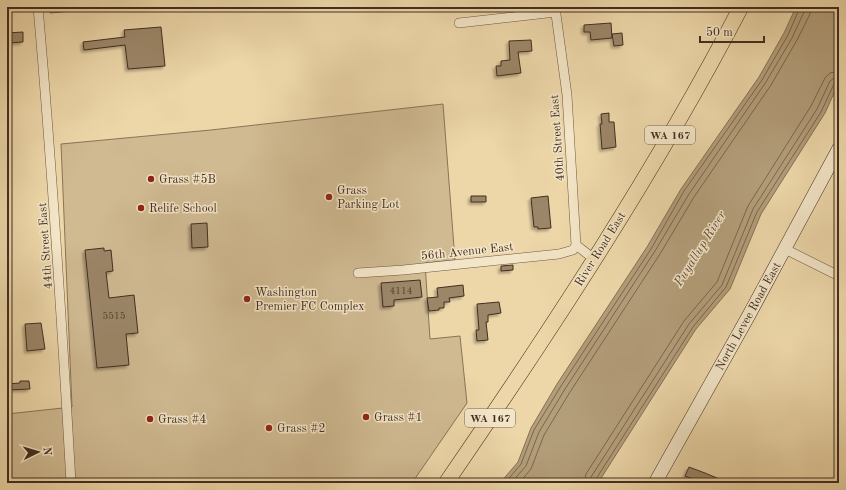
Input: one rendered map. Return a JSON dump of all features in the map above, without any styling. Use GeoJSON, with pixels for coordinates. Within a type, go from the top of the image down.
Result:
{"type":"FeatureCollection","features":[{"type":"Feature","properties":{"kind":"main road","name":"River Road East"},"geometry":{"type":"LineString","coordinates":[[446,483],[594,259],[661,151],[741,7]]}},
{"type":"Feature","properties":{"kind":"street","name":"44th Street East"},"geometry":{"type":"LineString","coordinates":[[38,7],[51,153],[71,483]]}},
{"type":"Feature","properties":{"kind":"street"},"geometry":{"type":"LineString","coordinates":[[458,22],[556,10]]}},
{"type":"Feature","properties":{"kind":"street","name":"40th Street East"},"geometry":{"type":"LineString","coordinates":[[556,10],[567,95],[576,245]]}},
{"type":"Feature","properties":{"kind":"street","name":"North Levee Road East"},"geometry":{"type":"LineString","coordinates":[[655,483],[749,315],[839,148]]}},
{"type":"Feature","properties":{"kind":"street"},"geometry":{"type":"LineString","coordinates":[[576,245],[594,259]]}},
{"type":"Feature","properties":{"kind":"street","name":"56th Avenue East"},"geometry":{"type":"LineString","coordinates":[[358,273],[403,270],[559,254],[573,250],[576,245]]}},
{"type":"Feature","properties":{"kind":"street"},"geometry":{"type":"LineString","coordinates":[[785,249],[839,276]]}},
{"type":"Feature","properties":{"kind":"shaded area"},"geometry":{"type":"Polygon","coordinates":[[[50,7],[120,7],[50,13],[50,7]]]}},
{"type":"Feature","properties":{"kind":"shaded area","name":"Washington Premier FC Complex"},"geometry":{"type":"Polygon","coordinates":[[[443,104],[455,260],[425,263],[430,339],[460,336],[467,403],[412,483],[7,483],[7,414],[72,407],[61,144],[211,130],[443,104]]]}},
{"type":"Feature","properties":{"kind":"water","name":"Puyallup River"},"geometry":{"type":"Polygon","coordinates":[[[796,7],[839,7],[839,82],[825,113],[761,214],[730,289],[696,329],[598,483],[500,483],[518,462],[531,428],[557,384],[647,247],[681,189],[759,77],[784,33],[796,7]]]}},
{"type":"Feature","properties":{"kind":"building"},"geometry":{"type":"Polygon","coordinates":[[[611,23],[612,38],[591,40],[590,32],[584,32],[584,25],[611,23]]]}},
{"type":"Feature","properties":{"kind":"building"},"geometry":{"type":"Polygon","coordinates":[[[161,27],[165,66],[128,69],[125,45],[84,50],[83,42],[125,37],[124,30],[161,27]]]}},
{"type":"Feature","properties":{"kind":"building"},"geometry":{"type":"Polygon","coordinates":[[[23,32],[23,42],[8,43],[7,33],[23,32]]]}},
{"type":"Feature","properties":{"kind":"building"},"geometry":{"type":"Polygon","coordinates":[[[622,33],[623,45],[614,46],[612,34],[622,33]]]}},
{"type":"Feature","properties":{"kind":"building"},"geometry":{"type":"Polygon","coordinates":[[[531,40],[532,51],[518,52],[521,73],[497,76],[496,66],[501,66],[501,61],[510,60],[509,41],[531,40]]]}},
{"type":"Feature","properties":{"kind":"building"},"geometry":{"type":"Polygon","coordinates":[[[609,113],[609,122],[614,122],[616,147],[602,149],[600,124],[602,124],[601,114],[609,113]]]}},
{"type":"Feature","properties":{"kind":"building"},"geometry":{"type":"Polygon","coordinates":[[[471,196],[486,196],[486,202],[471,202],[471,196]]]}},
{"type":"Feature","properties":{"kind":"building"},"geometry":{"type":"Polygon","coordinates":[[[548,196],[551,228],[538,229],[538,227],[534,227],[531,198],[548,196]]]}},
{"type":"Feature","properties":{"kind":"building"},"geometry":{"type":"Polygon","coordinates":[[[207,223],[208,247],[192,248],[191,224],[207,223]]]}},
{"type":"Feature","properties":{"kind":"building"},"geometry":{"type":"Polygon","coordinates":[[[104,248],[104,251],[111,250],[113,271],[106,272],[109,298],[134,295],[138,333],[126,334],[129,365],[97,368],[85,250],[104,248]]]}},
{"type":"Feature","properties":{"kind":"building"},"geometry":{"type":"Polygon","coordinates":[[[513,265],[513,270],[501,271],[501,266],[513,265]]]}},
{"type":"Feature","properties":{"kind":"building"},"geometry":{"type":"Polygon","coordinates":[[[420,280],[422,297],[394,300],[394,306],[383,307],[381,283],[420,280]]]}},
{"type":"Feature","properties":{"kind":"building"},"geometry":{"type":"Polygon","coordinates":[[[463,285],[464,296],[449,298],[450,302],[444,302],[444,308],[429,311],[427,298],[438,297],[437,288],[463,285]]]}},
{"type":"Feature","properties":{"kind":"building"},"geometry":{"type":"Polygon","coordinates":[[[499,302],[501,313],[488,315],[488,322],[486,322],[488,340],[477,341],[476,330],[479,330],[477,304],[499,302]]]}},
{"type":"Feature","properties":{"kind":"building"},"geometry":{"type":"Polygon","coordinates":[[[41,323],[45,349],[27,351],[25,324],[41,323]]]}},
{"type":"Feature","properties":{"kind":"building"},"geometry":{"type":"Polygon","coordinates":[[[20,381],[29,381],[30,389],[7,390],[7,384],[20,383],[20,381]]]}},
{"type":"Feature","properties":{"kind":"building"},"geometry":{"type":"Polygon","coordinates":[[[689,467],[729,483],[705,483],[685,476],[689,467]]]}},
{"type":"Feature","properties":{"kind":"place","name":"Grass #5B"},"geometry":{"type":"Point","coordinates":[151,179]}},
{"type":"Feature","properties":{"kind":"place","name":"Grass Parking Lot"},"geometry":{"type":"Point","coordinates":[329,197]}},
{"type":"Feature","properties":{"kind":"place","name":"Relife School"},"geometry":{"type":"Point","coordinates":[141,208]}},
{"type":"Feature","properties":{"kind":"place","name":"Washington Premier FC Complex"},"geometry":{"type":"Point","coordinates":[247,299]}},
{"type":"Feature","properties":{"kind":"place","name":"Grass #1"},"geometry":{"type":"Point","coordinates":[366,417]}},
{"type":"Feature","properties":{"kind":"place","name":"Grass #4"},"geometry":{"type":"Point","coordinates":[150,419]}},
{"type":"Feature","properties":{"kind":"place","name":"Grass #2"},"geometry":{"type":"Point","coordinates":[269,428]}}]}
